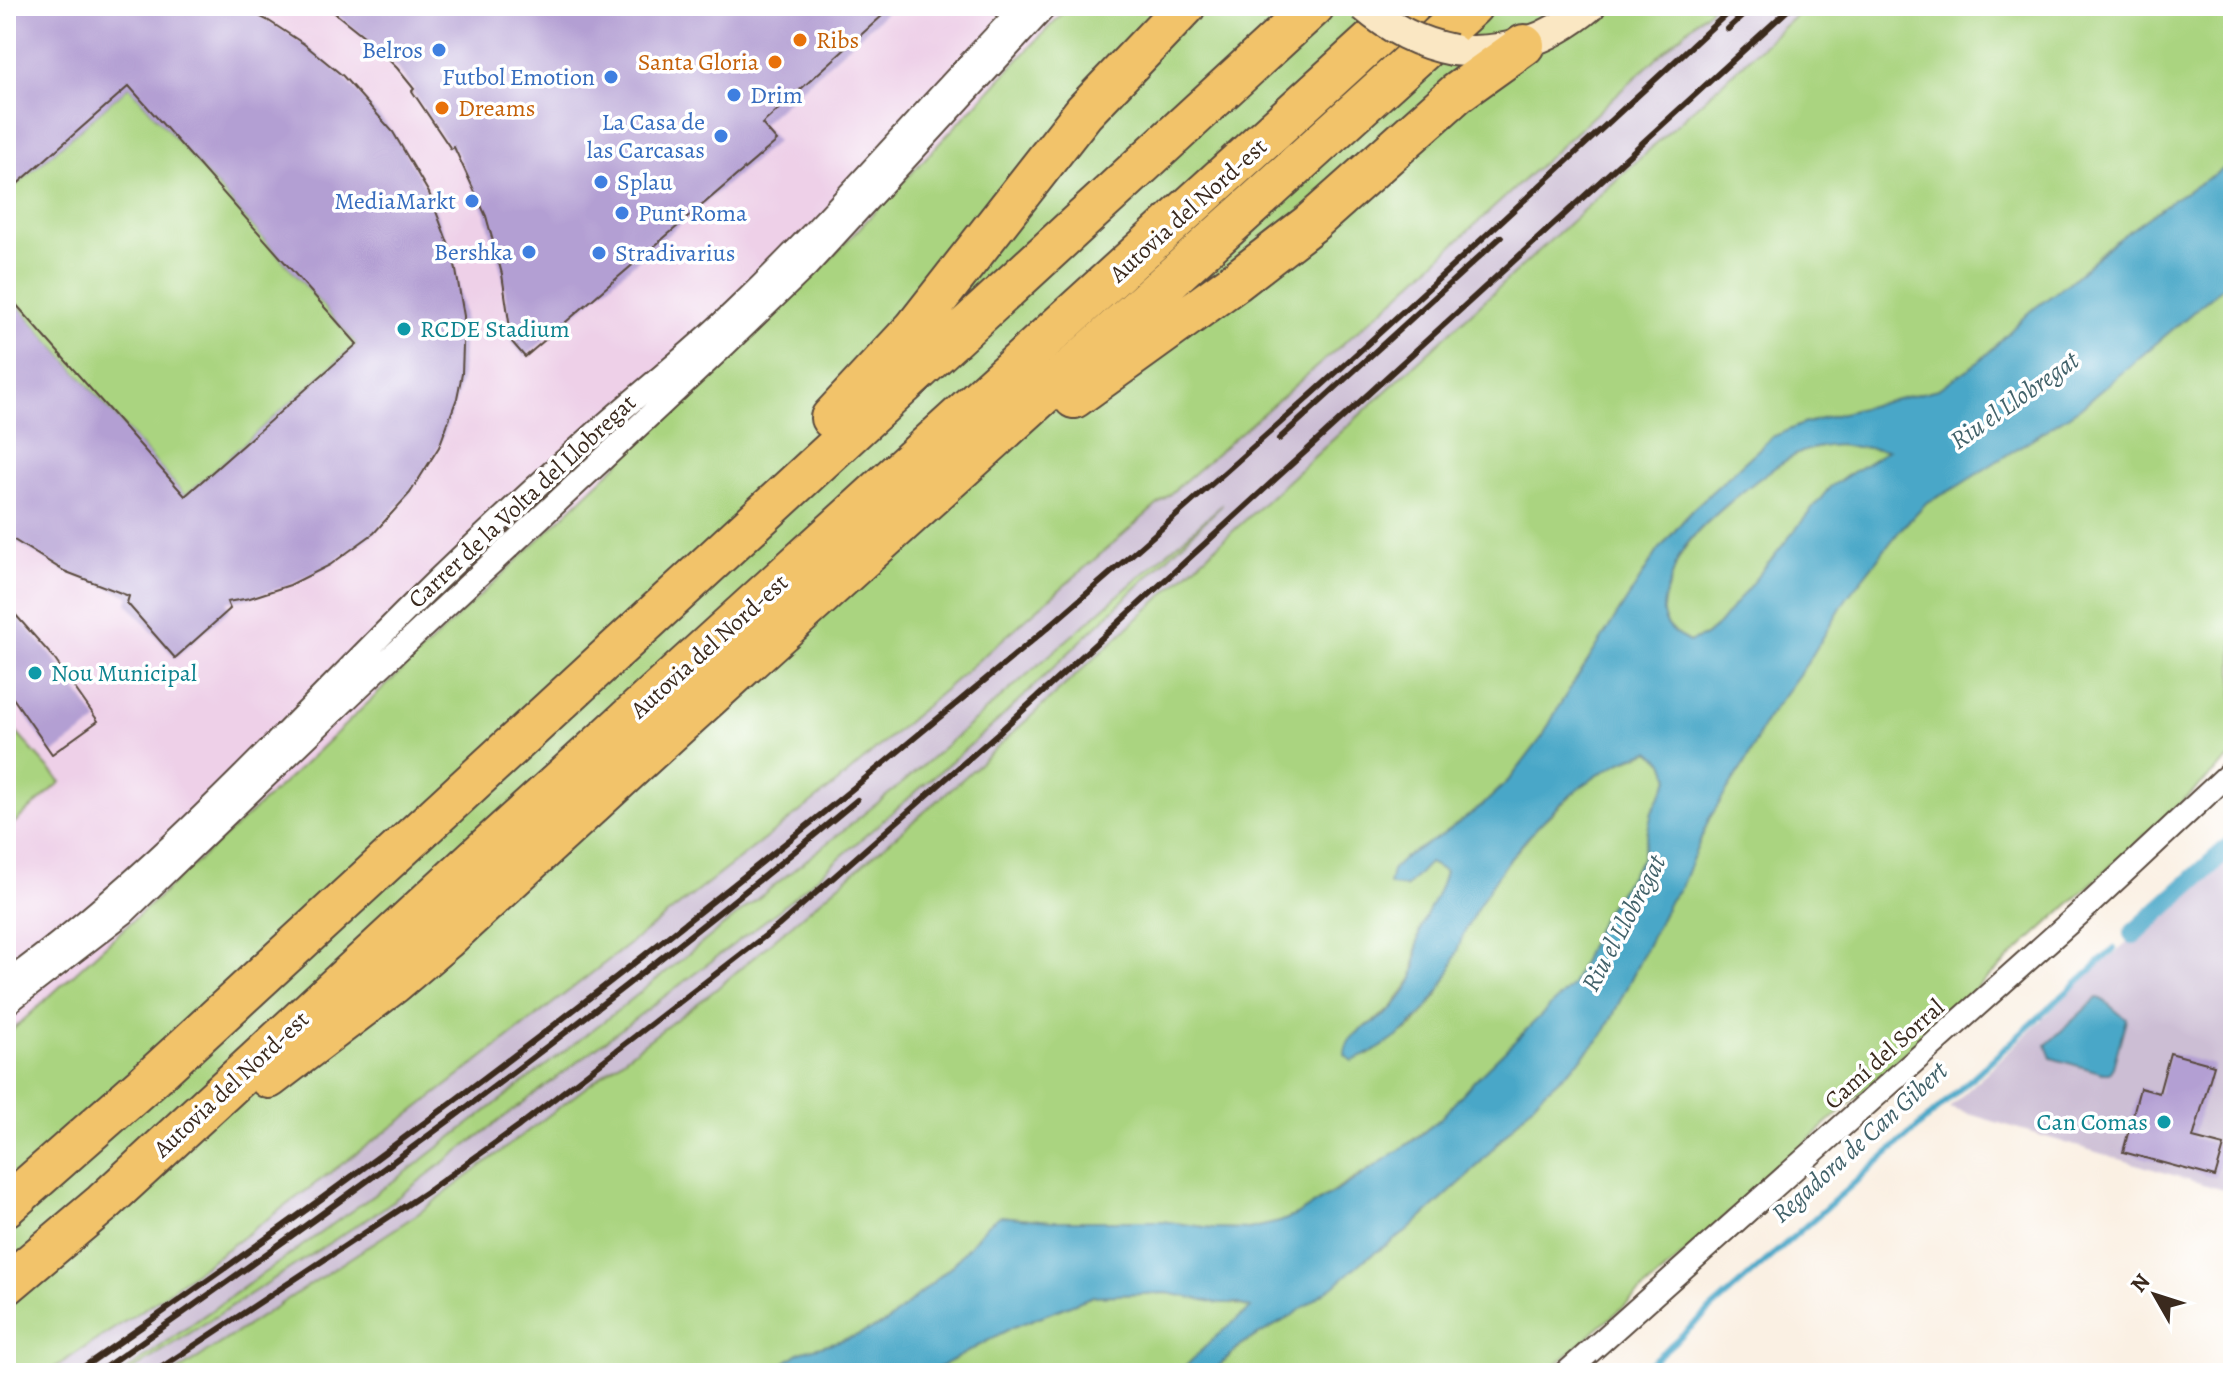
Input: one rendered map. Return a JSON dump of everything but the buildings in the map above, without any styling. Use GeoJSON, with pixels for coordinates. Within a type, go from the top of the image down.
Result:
{"type":"FeatureCollection","features":[{"type":"Feature","properties":{"kind":"highway"},"geometry":{"type":"LineString","coordinates":[[516,740],[784,468],[914,329],[1084,112],[1185,6]]}},
{"type":"Feature","properties":{"kind":"highway"},"geometry":{"type":"LineString","coordinates":[[6,1206],[157,1073],[1314,6]]}},
{"type":"Feature","properties":{"kind":"highway","name":"Autovia del Nord-est"},"geometry":{"type":"LineString","coordinates":[[6,1285],[118,1189],[482,851],[1410,6]]}},
{"type":"Feature","properties":{"kind":"highway"},"geometry":{"type":"LineString","coordinates":[[118,1189],[304,1052],[424,958],[1472,6]]}},
{"type":"Feature","properties":{"kind":"highway"},"geometry":{"type":"LineString","coordinates":[[912,516],[1260,263],[1334,203],[1457,93],[1524,45]]}},
{"type":"Feature","properties":{"kind":"main road"},"geometry":{"type":"LineString","coordinates":[[1364,6],[1379,19],[1414,39],[1453,50],[1489,51],[1524,45],[1548,36],[1590,6]]}},
{"type":"Feature","properties":{"kind":"street","name":"Carrer de la Volta del Llobregat"},"geometry":{"type":"LineString","coordinates":[[6,983],[43,957],[135,879],[487,533],[740,306],[811,236],[1024,6]]}},
{"type":"Feature","properties":{"kind":"street","name":"Carrer de la Volta del Llobregat"},"geometry":{"type":"LineString","coordinates":[[6,1004],[124,913],[359,687],[738,333],[828,244],[1046,6]]}},
{"type":"Feature","properties":{"kind":"street","name":"Camí del Sorral"},"geometry":{"type":"LineString","coordinates":[[1566,1373],[2079,914],[2233,770]]}},
{"type":"Feature","properties":{"kind":"shaded area"},"geometry":{"type":"Polygon","coordinates":[[[6,6],[1069,6],[814,276],[302,766],[6,1036],[6,6]]]}},
{"type":"Feature","properties":{"kind":"shaded area"},"geometry":{"type":"Polygon","coordinates":[[[1713,6],[1806,6],[957,784],[715,990],[419,1213],[175,1373],[128,1373],[382,1209],[778,911],[999,720],[1205,520],[905,781],[617,1011],[409,1170],[123,1373],[46,1373],[156,1301],[414,1111],[837,783],[1391,302],[1713,6]]]}},
{"type":"Feature","properties":{"kind":"shaded area"},"geometry":{"type":"Polygon","coordinates":[[[2233,842],[2233,1193],[1949,1108],[2092,972],[2126,944],[2233,842]]]}},
{"type":"Feature","properties":{"kind":"green space"},"geometry":{"type":"Polygon","coordinates":[[[1069,6],[1713,6],[1391,302],[837,783],[414,1111],[156,1301],[46,1373],[6,1373],[6,1036],[302,766],[814,276],[1069,6]]]}},
{"type":"Feature","properties":{"kind":"green space"},"geometry":{"type":"Polygon","coordinates":[[[1806,6],[2233,6],[2233,159],[2222,170],[2174,199],[2111,244],[2070,282],[2028,313],[1980,361],[1938,389],[1803,424],[1772,437],[1692,510],[1658,551],[1543,736],[1511,778],[1482,806],[1405,857],[1406,887],[1429,862],[1445,871],[1442,888],[1419,932],[1413,978],[1391,1009],[1355,1034],[1368,1055],[1413,1026],[1437,996],[1464,931],[1491,882],[1538,826],[1580,787],[1614,765],[1650,751],[1664,762],[1670,778],[1652,811],[1642,859],[1602,917],[1573,985],[1475,1080],[1440,1119],[1397,1152],[1296,1215],[1249,1229],[1161,1221],[1051,1221],[1000,1216],[987,1225],[953,1265],[886,1323],[853,1337],[800,1352],[770,1373],[175,1373],[419,1213],[715,990],[957,784],[1806,6]]]}},
{"type":"Feature","properties":{"kind":"green space"},"geometry":{"type":"Polygon","coordinates":[[[129,86],[357,344],[185,496],[6,293],[6,194],[129,86]]]}},
{"type":"Feature","properties":{"kind":"green space"},"geometry":{"type":"Polygon","coordinates":[[[2233,278],[2233,755],[1664,1272],[1546,1373],[1211,1373],[1244,1343],[1290,1317],[1406,1232],[1470,1174],[1539,1097],[1603,1035],[1670,900],[1681,886],[1709,819],[1748,758],[1765,721],[1808,662],[1846,599],[1901,529],[1926,503],[1955,488],[2080,408],[2233,278]]]}},
{"type":"Feature","properties":{"kind":"green space"},"geometry":{"type":"Polygon","coordinates":[[[1838,445],[1889,450],[1845,477],[1718,625],[1705,636],[1689,642],[1672,630],[1664,617],[1664,602],[1678,560],[1689,542],[1736,497],[1773,469],[1806,450],[1838,445]]]}},
{"type":"Feature","properties":{"kind":"green space"},"geometry":{"type":"Polygon","coordinates":[[[1223,504],[999,720],[778,911],[382,1209],[128,1373],[123,1373],[409,1170],[617,1011],[905,781],[1223,504]]]}},
{"type":"Feature","properties":{"kind":"green space"},"geometry":{"type":"Polygon","coordinates":[[[6,721],[61,782],[6,830],[6,721]]]}},
{"type":"Feature","properties":{"kind":"green space"},"geometry":{"type":"Polygon","coordinates":[[[1167,1293],[1252,1308],[1214,1338],[1179,1373],[929,1373],[1011,1328],[1093,1296],[1167,1293]]]}},
{"type":"Feature","properties":{"kind":"water","name":"Riu el Llobregat"},"geometry":{"type":"Polygon","coordinates":[[[2233,159],[2233,278],[2080,408],[1955,488],[1926,503],[1901,529],[1846,599],[1808,662],[1765,721],[1748,758],[1709,819],[1681,887],[1670,900],[1603,1035],[1539,1097],[1470,1174],[1406,1232],[1290,1317],[1243,1343],[1211,1373],[1179,1373],[1214,1338],[1251,1308],[1167,1293],[1093,1296],[1011,1328],[929,1373],[770,1373],[800,1352],[853,1337],[886,1323],[953,1265],[987,1225],[1000,1216],[1051,1221],[1161,1221],[1249,1229],[1296,1215],[1356,1179],[1440,1119],[1475,1080],[1572,985],[1602,917],[1642,859],[1652,811],[1670,778],[1664,762],[1650,751],[1622,762],[1568,797],[1522,844],[1484,897],[1466,928],[1443,984],[1423,1013],[1384,1046],[1352,1061],[1345,1055],[1350,1040],[1386,1015],[1411,982],[1421,928],[1445,871],[1429,863],[1406,887],[1389,885],[1392,870],[1405,857],[1482,806],[1511,778],[1543,736],[1658,551],[1692,510],[1772,437],[1803,424],[1938,389],[1980,361],[2028,313],[2070,282],[2111,244],[2174,199],[2222,170],[2233,159]],[[1838,445],[1811,449],[1773,469],[1736,497],[1689,541],[1679,556],[1664,601],[1667,624],[1689,642],[1705,636],[1718,625],[1830,487],[1888,450],[1838,445]]]}},
{"type":"Feature","properties":{"kind":"water"},"geometry":{"type":"Polygon","coordinates":[[[2097,998],[2126,1019],[2109,1073],[2051,1058],[2046,1045],[2097,998]]]}},
{"type":"Feature","properties":{"kind":"waterway","name":"Regadora de Can Gibert"},"geometry":{"type":"LineString","coordinates":[[2133,934],[2233,844]]}},
{"type":"Feature","properties":{"kind":"waterway","name":"Regadora de Can Gibert"},"geometry":{"type":"LineString","coordinates":[[1639,1373],[2114,949]]}},
{"type":"Feature","properties":{"kind":"railway"},"geometry":{"type":"LineString","coordinates":[[75,1373],[285,1225],[594,995],[796,835],[1041,634],[1317,390],[1735,6]]}},
{"type":"Feature","properties":{"kind":"railway"},"geometry":{"type":"LineString","coordinates":[[1728,29],[1753,6]]}},
{"type":"Feature","properties":{"kind":"railway"},"geometry":{"type":"LineString","coordinates":[[153,1373],[431,1189],[519,1126],[778,926],[997,734],[1792,6]]}},
{"type":"Feature","properties":{"kind":"railway"},"geometry":{"type":"LineString","coordinates":[[1279,439],[1501,237]]}},
{"type":"Feature","properties":{"kind":"railway"},"geometry":{"type":"LineString","coordinates":[[97,1373],[483,1095],[672,950],[857,800]]}},
{"type":"Feature","properties":{"kind":"place","name":"Ribs"},"geometry":{"type":"Point","coordinates":[800,40]}},
{"type":"Feature","properties":{"kind":"place","name":"Belros"},"geometry":{"type":"Point","coordinates":[439,50]}},
{"type":"Feature","properties":{"kind":"place","name":"Santa Gloria"},"geometry":{"type":"Point","coordinates":[775,62]}},
{"type":"Feature","properties":{"kind":"place","name":"Futbol Emotion"},"geometry":{"type":"Point","coordinates":[611,77]}},
{"type":"Feature","properties":{"kind":"place","name":"Drim"},"geometry":{"type":"Point","coordinates":[734,95]}},
{"type":"Feature","properties":{"kind":"place","name":"Dreams"},"geometry":{"type":"Point","coordinates":[442,108]}},
{"type":"Feature","properties":{"kind":"place","name":"La Casa de las Carcasas"},"geometry":{"type":"Point","coordinates":[721,136]}},
{"type":"Feature","properties":{"kind":"place","name":"Splau"},"geometry":{"type":"Point","coordinates":[601,182]}},
{"type":"Feature","properties":{"kind":"place","name":"MediaMarkt"},"geometry":{"type":"Point","coordinates":[472,201]}},
{"type":"Feature","properties":{"kind":"place","name":"Punt Roma"},"geometry":{"type":"Point","coordinates":[622,213]}},
{"type":"Feature","properties":{"kind":"place","name":"Bershka"},"geometry":{"type":"Point","coordinates":[529,252]}},
{"type":"Feature","properties":{"kind":"place","name":"Stradivarius"},"geometry":{"type":"Point","coordinates":[599,253]}},
{"type":"Feature","properties":{"kind":"place","name":"RCDE Stadium"},"geometry":{"type":"Point","coordinates":[404,329]}},
{"type":"Feature","properties":{"kind":"place","name":"Nou Municipal"},"geometry":{"type":"Point","coordinates":[35,673]}},
{"type":"Feature","properties":{"kind":"place","name":"Can Comas"},"geometry":{"type":"Point","coordinates":[2164,1122]}}]}
